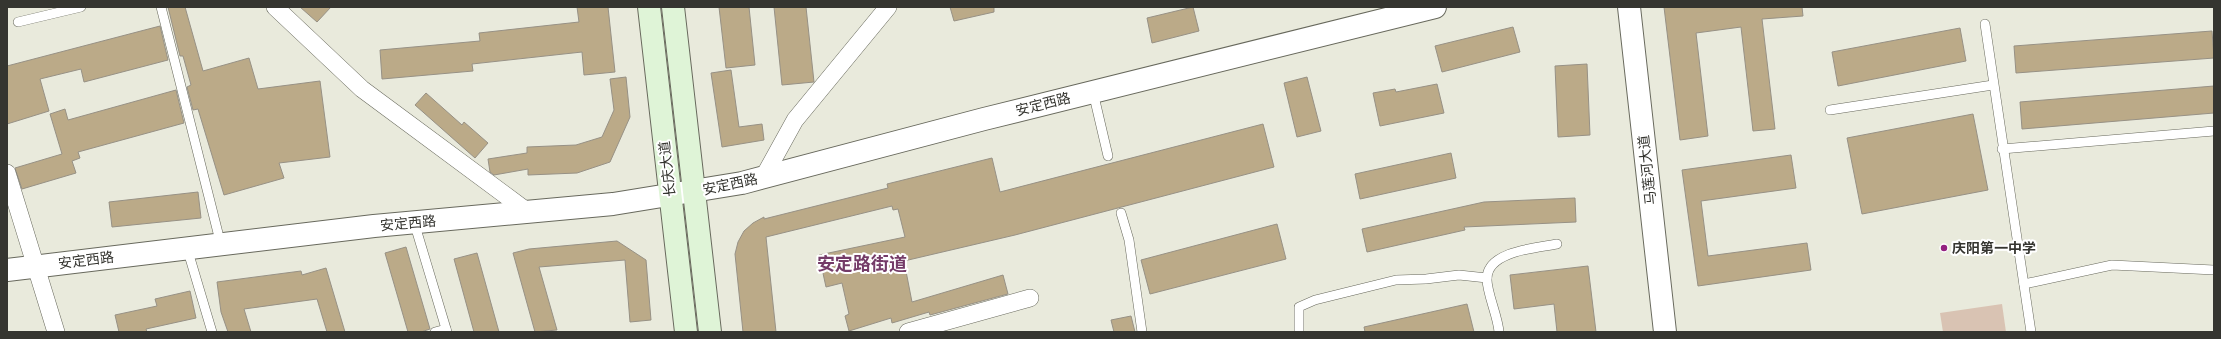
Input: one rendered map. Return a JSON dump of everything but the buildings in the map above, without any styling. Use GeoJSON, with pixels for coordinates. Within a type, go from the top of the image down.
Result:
{"type":"FeatureCollection","features":[{"type":"Feature","properties":{"kind":"main road","name":"长庆大道"},"geometry":{"type":"LineString","coordinates":[[648,7],[686,332]]}},
{"type":"Feature","properties":{"kind":"main road","name":"长庆大道"},"geometry":{"type":"LineString","coordinates":[[673,7],[710,332]]}},
{"type":"Feature","properties":{"kind":"street"},"geometry":{"type":"LineString","coordinates":[[275,7],[362,89],[521,207]]}},
{"type":"Feature","properties":{"kind":"street"},"geometry":{"type":"LineString","coordinates":[[767,171],[795,120],[888,7]]}},
{"type":"Feature","properties":{"kind":"street","name":"安定西路"},"geometry":{"type":"LineString","coordinates":[[767,171],[981,108],[1388,7]]}},
{"type":"Feature","properties":{"kind":"street","name":"马莲河大道"},"geometry":{"type":"LineString","coordinates":[[1616,7],[1652,332]]}},
{"type":"Feature","properties":{"kind":"street","name":"马莲河大道"},"geometry":{"type":"LineString","coordinates":[[1629,7],[1665,332]]}},
{"type":"Feature","properties":{"kind":"street","name":"安定西路"},"geometry":{"type":"LineString","coordinates":[[7,258],[34,261],[187,248],[414,222],[612,193],[670,190],[694,186],[767,171],[1430,8]]}},
{"type":"Feature","properties":{"kind":"street"},"geometry":{"type":"LineString","coordinates":[[7,172],[56,332]]}},
{"type":"Feature","properties":{"kind":"street","name":"安定西路"},"geometry":{"type":"LineString","coordinates":[[7,270],[34,261],[218,233],[373,214],[521,207]]}},
{"type":"Feature","properties":{"kind":"street"},"geometry":{"type":"LineString","coordinates":[[908,332],[1030,298]]}},
{"type":"Feature","properties":{"kind":"lane"},"geometry":{"type":"LineString","coordinates":[[18,22],[81,7]]}},
{"type":"Feature","properties":{"kind":"lane"},"geometry":{"type":"LineString","coordinates":[[161,7],[218,233]]}},
{"type":"Feature","properties":{"kind":"lane"},"geometry":{"type":"LineString","coordinates":[[1985,24],[2002,149],[2031,332]]}},
{"type":"Feature","properties":{"kind":"lane"},"geometry":{"type":"LineString","coordinates":[[1830,110],[1993,85]]}},
{"type":"Feature","properties":{"kind":"lane"},"geometry":{"type":"LineString","coordinates":[[1093,92],[1108,156]]}},
{"type":"Feature","properties":{"kind":"lane"},"geometry":{"type":"LineString","coordinates":[[2002,149],[2214,131]]}},
{"type":"Feature","properties":{"kind":"lane"},"geometry":{"type":"LineString","coordinates":[[1121,213],[1129,240],[1142,332]]}},
{"type":"Feature","properties":{"kind":"lane"},"geometry":{"type":"LineString","coordinates":[[414,222],[446,330],[435,332]]}},
{"type":"Feature","properties":{"kind":"lane"},"geometry":{"type":"LineString","coordinates":[[1499,332],[1498,317],[1487,278],[1493,263],[1508,254],[1557,244]]}},
{"type":"Feature","properties":{"kind":"lane"},"geometry":{"type":"LineString","coordinates":[[187,248],[212,332]]}},
{"type":"Feature","properties":{"kind":"lane"},"geometry":{"type":"LineString","coordinates":[[2024,284],[2112,265],[2214,270]]}},
{"type":"Feature","properties":{"kind":"lane"},"geometry":{"type":"LineString","coordinates":[[1299,332],[1299,307],[1315,300],[1338,296],[1396,280],[1426,279],[1459,275],[1487,278]]}},
{"type":"Feature","properties":{"kind":"shaded area"},"geometry":{"type":"Polygon","coordinates":[[[2002,304],[2006,332],[1943,332],[1940,313],[2002,304]]]}},
{"type":"Feature","properties":{"kind":"place","name":"庆阳第一中学"},"geometry":{"type":"Point","coordinates":[1944,248]}},
{"type":"Feature","properties":{"kind":"district","name":"安定路街道"},"geometry":{"type":"Point","coordinates":[862,263]}}]}
